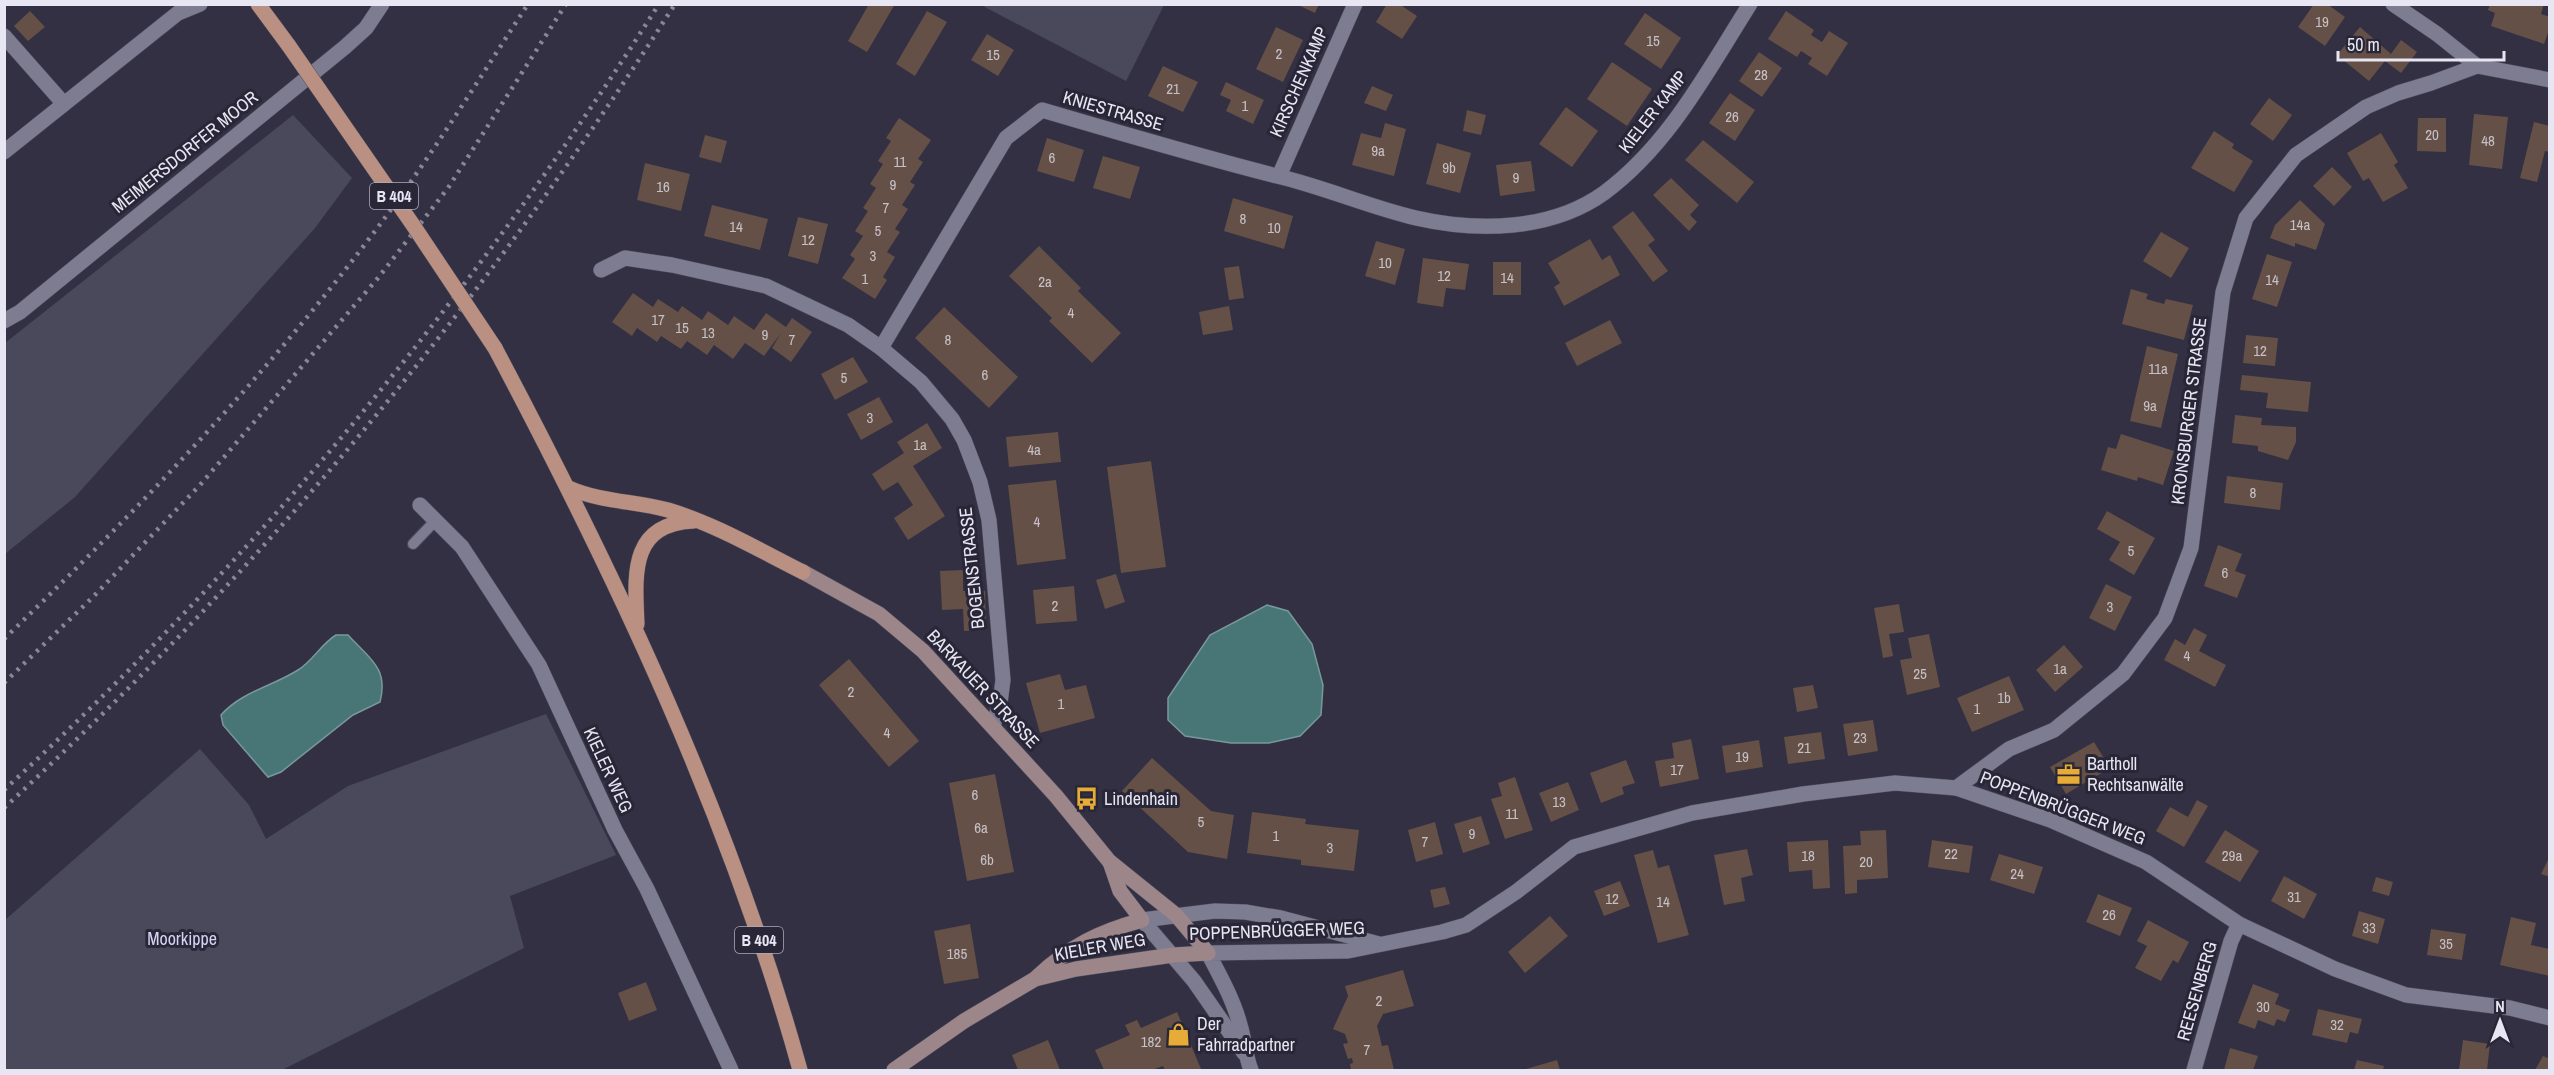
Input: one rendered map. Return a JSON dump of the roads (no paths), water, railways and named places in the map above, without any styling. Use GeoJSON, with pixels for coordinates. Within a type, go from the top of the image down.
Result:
{"type":"FeatureCollection","features":[{"type":"Feature","properties":{"kind":"main road","name":"B 404"},"geometry":{"type":"LineString","coordinates":[[258,4],[383,180],[495,348],[569,488],[637,630],[679,726],[717,822],[758,937],[798,1065]]}},
{"type":"Feature","properties":{"kind":"main road"},"geometry":{"type":"LineString","coordinates":[[569,488],[589,497],[654,507],[700,521],[803,572]]}},
{"type":"Feature","properties":{"kind":"main road"},"geometry":{"type":"LineString","coordinates":[[637,630],[635,581],[640,551],[650,537],[661,530],[683,522],[700,521]]}},
{"type":"Feature","properties":{"kind":"street"},"geometry":{"type":"LineString","coordinates":[[4,152],[180,9],[200,4]]}},
{"type":"Feature","properties":{"kind":"street","name":"MEIMERSDORFER MOOR"},"geometry":{"type":"LineString","coordinates":[[4,321],[20,312],[345,47],[366,28],[382,4]]}},
{"type":"Feature","properties":{"kind":"street","name":"KIRSCHENKAMP"},"geometry":{"type":"LineString","coordinates":[[1279,176],[1355,4]]}},
{"type":"Feature","properties":{"kind":"street","name":"KIELER KAMP"},"geometry":{"type":"LineString","coordinates":[[1279,176],[1416,218],[1475,226],[1536,222],[1570,212],[1602,194],[1651,152],[1701,83],[1750,4]]}},
{"type":"Feature","properties":{"kind":"street"},"geometry":{"type":"LineString","coordinates":[[2393,4],[2437,34],[2477,66],[2550,80]]}},
{"type":"Feature","properties":{"kind":"street"},"geometry":{"type":"LineString","coordinates":[[4,36],[64,104]]}},
{"type":"Feature","properties":{"kind":"street","name":"KRONSBURGER STRASSE"},"geometry":{"type":"LineString","coordinates":[[1956,788],[2009,749],[2054,730],[2123,674],[2165,618],[2191,548],[2223,292],[2246,218],[2296,155],[2366,107],[2398,93],[2477,66]]}},
{"type":"Feature","properties":{"kind":"street","name":"KNIESTRASSE"},"geometry":{"type":"LineString","coordinates":[[881,348],[1006,138],[1042,110],[1232,165],[1279,176]]}},
{"type":"Feature","properties":{"kind":"street","name":"BOGENSTRASSE"},"geometry":{"type":"LineString","coordinates":[[601,270],[625,258],[672,265],[766,286],[824,312],[881,348],[921,382],[952,419],[964,440],[980,482],[989,520],[1003,680],[1000,703],[993,726]]}},
{"type":"Feature","properties":{"kind":"street","name":"KIELER WEG"},"geometry":{"type":"LineString","coordinates":[[420,505],[462,547],[538,665],[615,830],[647,889],[731,1071]]}},
{"type":"Feature","properties":{"kind":"street","name":"BARKAUER STRASSE"},"geometry":{"type":"LineString","coordinates":[[803,572],[879,614],[923,651],[993,726],[1110,861],[1176,915],[1208,953],[1220,975],[1240,1025],[1245,1054],[1251,1071]]}},
{"type":"Feature","properties":{"kind":"street","name":"POPPENBRÜGGER WEG"},"geometry":{"type":"LineString","coordinates":[[1173,955],[1348,951],[1414,939],[1466,925],[1516,892],[1574,847],[1692,813],[1803,794],[1895,783],[1956,788],[2050,820],[2146,862],[2239,924],[2335,969],[2406,995],[2510,1008],[2550,1018]]}},
{"type":"Feature","properties":{"kind":"street","name":"BARKAUER STRASSE"},"geometry":{"type":"LineString","coordinates":[[1110,861],[1120,891],[1173,955],[1245,1054]]}},
{"type":"Feature","properties":{"kind":"street","name":"POPPENBRÜGGER WEG"},"geometry":{"type":"LineString","coordinates":[[1142,920],[1215,911],[1245,912],[1281,918],[1382,944]]}},
{"type":"Feature","properties":{"kind":"street","name":"KIELER WEG"},"geometry":{"type":"LineString","coordinates":[[894,1071],[964,1021],[1035,979],[1066,952],[1090,938],[1142,920]]}},
{"type":"Feature","properties":{"kind":"street","name":"REESENBERG"},"geometry":{"type":"LineString","coordinates":[[2194,1071],[2231,941],[2239,924]]}},
{"type":"Feature","properties":{"kind":"street","name":"KIELER WEG"},"geometry":{"type":"LineString","coordinates":[[1035,979],[1076,969],[1173,955]]}},
{"type":"Feature","properties":{"kind":"lane"},"geometry":{"type":"LineString","coordinates":[[412,544],[436,520]]}},
{"type":"Feature","properties":{"kind":"railway"},"geometry":{"type":"LineString","coordinates":[[4,639],[154,489],[203,437],[296,330],[403,193],[528,4]]}},
{"type":"Feature","properties":{"kind":"railway"},"geometry":{"type":"LineString","coordinates":[[4,683],[93,597],[200,485],[378,278],[448,188],[566,4]]}},
{"type":"Feature","properties":{"kind":"railway"},"geometry":{"type":"LineString","coordinates":[[4,790],[187,610],[274,516],[357,418],[438,319],[515,216],[659,4]]}},
{"type":"Feature","properties":{"kind":"railway"},"geometry":{"type":"LineString","coordinates":[[4,808],[100,717],[192,623],[281,527],[366,428],[448,326],[526,222],[602,115],[675,4]]}},
{"type":"Feature","properties":{"kind":"place","name":"Bartholl Rechtsanwälte"},"geometry":{"type":"Point","coordinates":[2069,774]}},
{"type":"Feature","properties":{"kind":"place","name":"Lindenhain"},"geometry":{"type":"Point","coordinates":[1086,799]}},
{"type":"Feature","properties":{"kind":"place","name":"Der Fahrradpartner"},"geometry":{"type":"Point","coordinates":[1179,1034]}},
{"type":"Feature","properties":{"kind":"park label","name":"Moorkippe"},"geometry":{"type":"Point","coordinates":[182,939]}}]}
